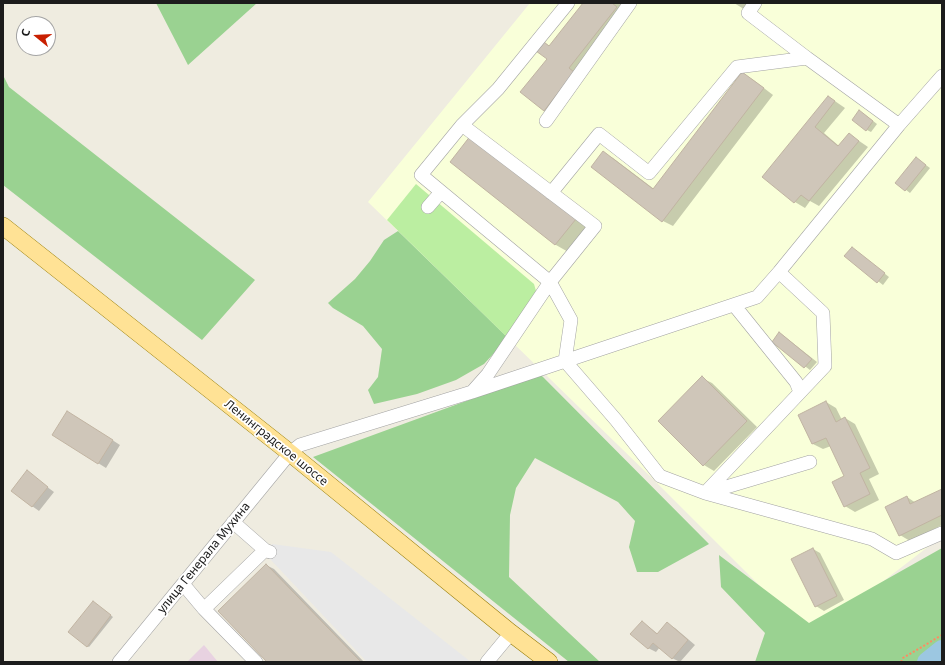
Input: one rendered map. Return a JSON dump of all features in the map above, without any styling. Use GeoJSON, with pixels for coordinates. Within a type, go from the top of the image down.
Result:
{"type":"FeatureCollection","features":[{"type":"Feature","properties":{"kind":"main road","name":"Ленинградское шоссе"},"geometry":{"type":"LineString","coordinates":[[3,226],[290,453],[548,662]]}},
{"type":"Feature","properties":{"kind":"street"},"geometry":{"type":"LineString","coordinates":[[568,3],[498,89],[462,125],[421,176],[550,282],[571,320],[565,361],[616,420],[660,476],[705,493],[872,539],[896,554],[942,533]]}},
{"type":"Feature","properties":{"kind":"street"},"geometry":{"type":"LineString","coordinates":[[546,121],[630,3]]}},
{"type":"Feature","properties":{"kind":"street"},"geometry":{"type":"LineString","coordinates":[[755,3],[748,13],[899,125]]}},
{"type":"Feature","properties":{"kind":"street"},"geometry":{"type":"LineString","coordinates":[[551,193],[599,134],[649,173],[737,67],[807,58]]}},
{"type":"Feature","properties":{"kind":"street","name":"улица Генерала Мухина"},"geometry":{"type":"LineString","coordinates":[[119,662],[290,453],[300,445],[472,392],[757,297],[780,272],[899,125],[942,76]]}},
{"type":"Feature","properties":{"kind":"street"},"geometry":{"type":"LineString","coordinates":[[462,125],[595,226],[550,282],[488,374],[472,392]]}},
{"type":"Feature","properties":{"kind":"street"},"geometry":{"type":"LineString","coordinates":[[428,207],[441,192]]}},
{"type":"Feature","properties":{"kind":"street"},"geometry":{"type":"LineString","coordinates":[[705,493],[826,366],[823,312],[780,272]]}},
{"type":"Feature","properties":{"kind":"street"},"geometry":{"type":"LineString","coordinates":[[734,305],[796,382],[800,392]]}},
{"type":"Feature","properties":{"kind":"street"},"geometry":{"type":"LineString","coordinates":[[705,493],[810,462]]}},
{"type":"Feature","properties":{"kind":"street"},"geometry":{"type":"LineString","coordinates":[[204,609],[268,551],[233,522]]}},
{"type":"Feature","properties":{"kind":"street"},"geometry":{"type":"LineString","coordinates":[[183,584],[204,609],[256,662]]}},
{"type":"Feature","properties":{"kind":"street"},"geometry":{"type":"LineString","coordinates":[[487,662],[511,633]]}},
{"type":"Feature","properties":{"kind":"path"},"geometry":{"type":"LineString","coordinates":[[901,662],[904,658],[942,635]]}},
{"type":"Feature","properties":{"kind":"shaded area"},"geometry":{"type":"Polygon","coordinates":[[[530,3],[942,3],[942,536],[811,637],[654,480],[368,202],[530,3]]]}},
{"type":"Feature","properties":{"kind":"shaded area"},"geometry":{"type":"Polygon","coordinates":[[[272,544],[331,552],[471,662],[367,662],[269,558],[272,544]]]}},
{"type":"Feature","properties":{"kind":"shaded area"},"geometry":{"type":"Polygon","coordinates":[[[204,645],[218,662],[187,662],[204,645]]]}},
{"type":"Feature","properties":{"kind":"green space"},"geometry":{"type":"Polygon","coordinates":[[[156,3],[257,3],[188,65],[156,3]]]}},
{"type":"Feature","properties":{"kind":"green space"},"geometry":{"type":"Polygon","coordinates":[[[3,75],[9,87],[255,280],[202,340],[3,185],[3,75]]]}},
{"type":"Feature","properties":{"kind":"green space"},"geometry":{"type":"Polygon","coordinates":[[[416,184],[534,284],[536,291],[534,298],[508,338],[387,220],[416,184]]]}},
{"type":"Feature","properties":{"kind":"green space"},"geometry":{"type":"Polygon","coordinates":[[[398,231],[508,338],[484,364],[456,380],[417,394],[374,404],[368,390],[378,377],[382,349],[363,326],[333,308],[328,303],[355,279],[370,261],[384,240],[398,231]]]}},
{"type":"Feature","properties":{"kind":"green space"},"geometry":{"type":"Polygon","coordinates":[[[540,374],[709,544],[658,572],[637,572],[629,547],[635,521],[618,502],[535,458],[516,488],[510,515],[509,577],[600,662],[569,662],[313,457],[540,374]]]}},
{"type":"Feature","properties":{"kind":"green space"},"geometry":{"type":"Polygon","coordinates":[[[942,548],[942,662],[755,662],[765,633],[721,587],[719,555],[809,623],[942,548]]]}},
{"type":"Feature","properties":{"kind":"building"},"geometry":{"type":"Polygon","coordinates":[[[583,3],[612,3],[617,7],[569,68],[574,72],[544,111],[520,92],[547,59],[536,51],[544,42],[549,46],[583,3]]]}},
{"type":"Feature","properties":{"kind":"building"},"geometry":{"type":"Polygon","coordinates":[[[742,72],[764,88],[662,222],[591,167],[603,151],[653,189],[742,72]]]}},
{"type":"Feature","properties":{"kind":"building"},"geometry":{"type":"Polygon","coordinates":[[[828,96],[835,101],[815,127],[838,146],[849,133],[859,141],[809,201],[801,195],[794,203],[762,177],[828,96]]]}},
{"type":"Feature","properties":{"kind":"building"},"geometry":{"type":"Polygon","coordinates":[[[859,110],[873,121],[866,131],[852,120],[859,110]]]}},
{"type":"Feature","properties":{"kind":"building"},"geometry":{"type":"Polygon","coordinates":[[[471,135],[576,219],[555,245],[450,162],[471,135]]]}},
{"type":"Feature","properties":{"kind":"building"},"geometry":{"type":"Polygon","coordinates":[[[916,157],[926,165],[905,191],[895,183],[916,157]]]}},
{"type":"Feature","properties":{"kind":"building"},"geometry":{"type":"Polygon","coordinates":[[[852,247],[885,273],[877,283],[844,256],[852,247]]]}},
{"type":"Feature","properties":{"kind":"building"},"geometry":{"type":"Polygon","coordinates":[[[779,332],[812,359],[804,368],[772,342],[779,332]]]}},
{"type":"Feature","properties":{"kind":"building"},"geometry":{"type":"Polygon","coordinates":[[[702,376],[747,421],[703,466],[658,421],[702,376]]]}},
{"type":"Feature","properties":{"kind":"building"},"geometry":{"type":"Polygon","coordinates":[[[826,401],[836,422],[845,417],[870,468],[860,473],[870,494],[844,507],[832,482],[844,476],[826,438],[812,444],[798,415],[826,401]]]}},
{"type":"Feature","properties":{"kind":"building"},"geometry":{"type":"Polygon","coordinates":[[[67,411],[113,440],[98,464],[52,435],[67,411]]]}},
{"type":"Feature","properties":{"kind":"building"},"geometry":{"type":"Polygon","coordinates":[[[27,470],[48,487],[32,507],[11,491],[27,470]]]}},
{"type":"Feature","properties":{"kind":"building"},"geometry":{"type":"Polygon","coordinates":[[[942,489],[942,515],[899,536],[885,507],[907,496],[910,504],[942,489]]]}},
{"type":"Feature","properties":{"kind":"building"},"geometry":{"type":"Polygon","coordinates":[[[813,548],[837,596],[815,607],[791,559],[813,548]]]}},
{"type":"Feature","properties":{"kind":"building"},"geometry":{"type":"Polygon","coordinates":[[[266,564],[361,662],[267,662],[218,611],[266,564]]]}},
{"type":"Feature","properties":{"kind":"building"},"geometry":{"type":"Polygon","coordinates":[[[93,601],[111,615],[87,647],[68,632],[93,601]]]}},
{"type":"Feature","properties":{"kind":"building"},"geometry":{"type":"Polygon","coordinates":[[[642,621],[657,634],[667,622],[688,640],[672,659],[653,643],[648,649],[630,634],[642,621]]]}},
{"type":"Feature","properties":{"kind":"waterway"},"geometry":{"type":"LineString","coordinates":[[927,662],[942,650]]}}]}
